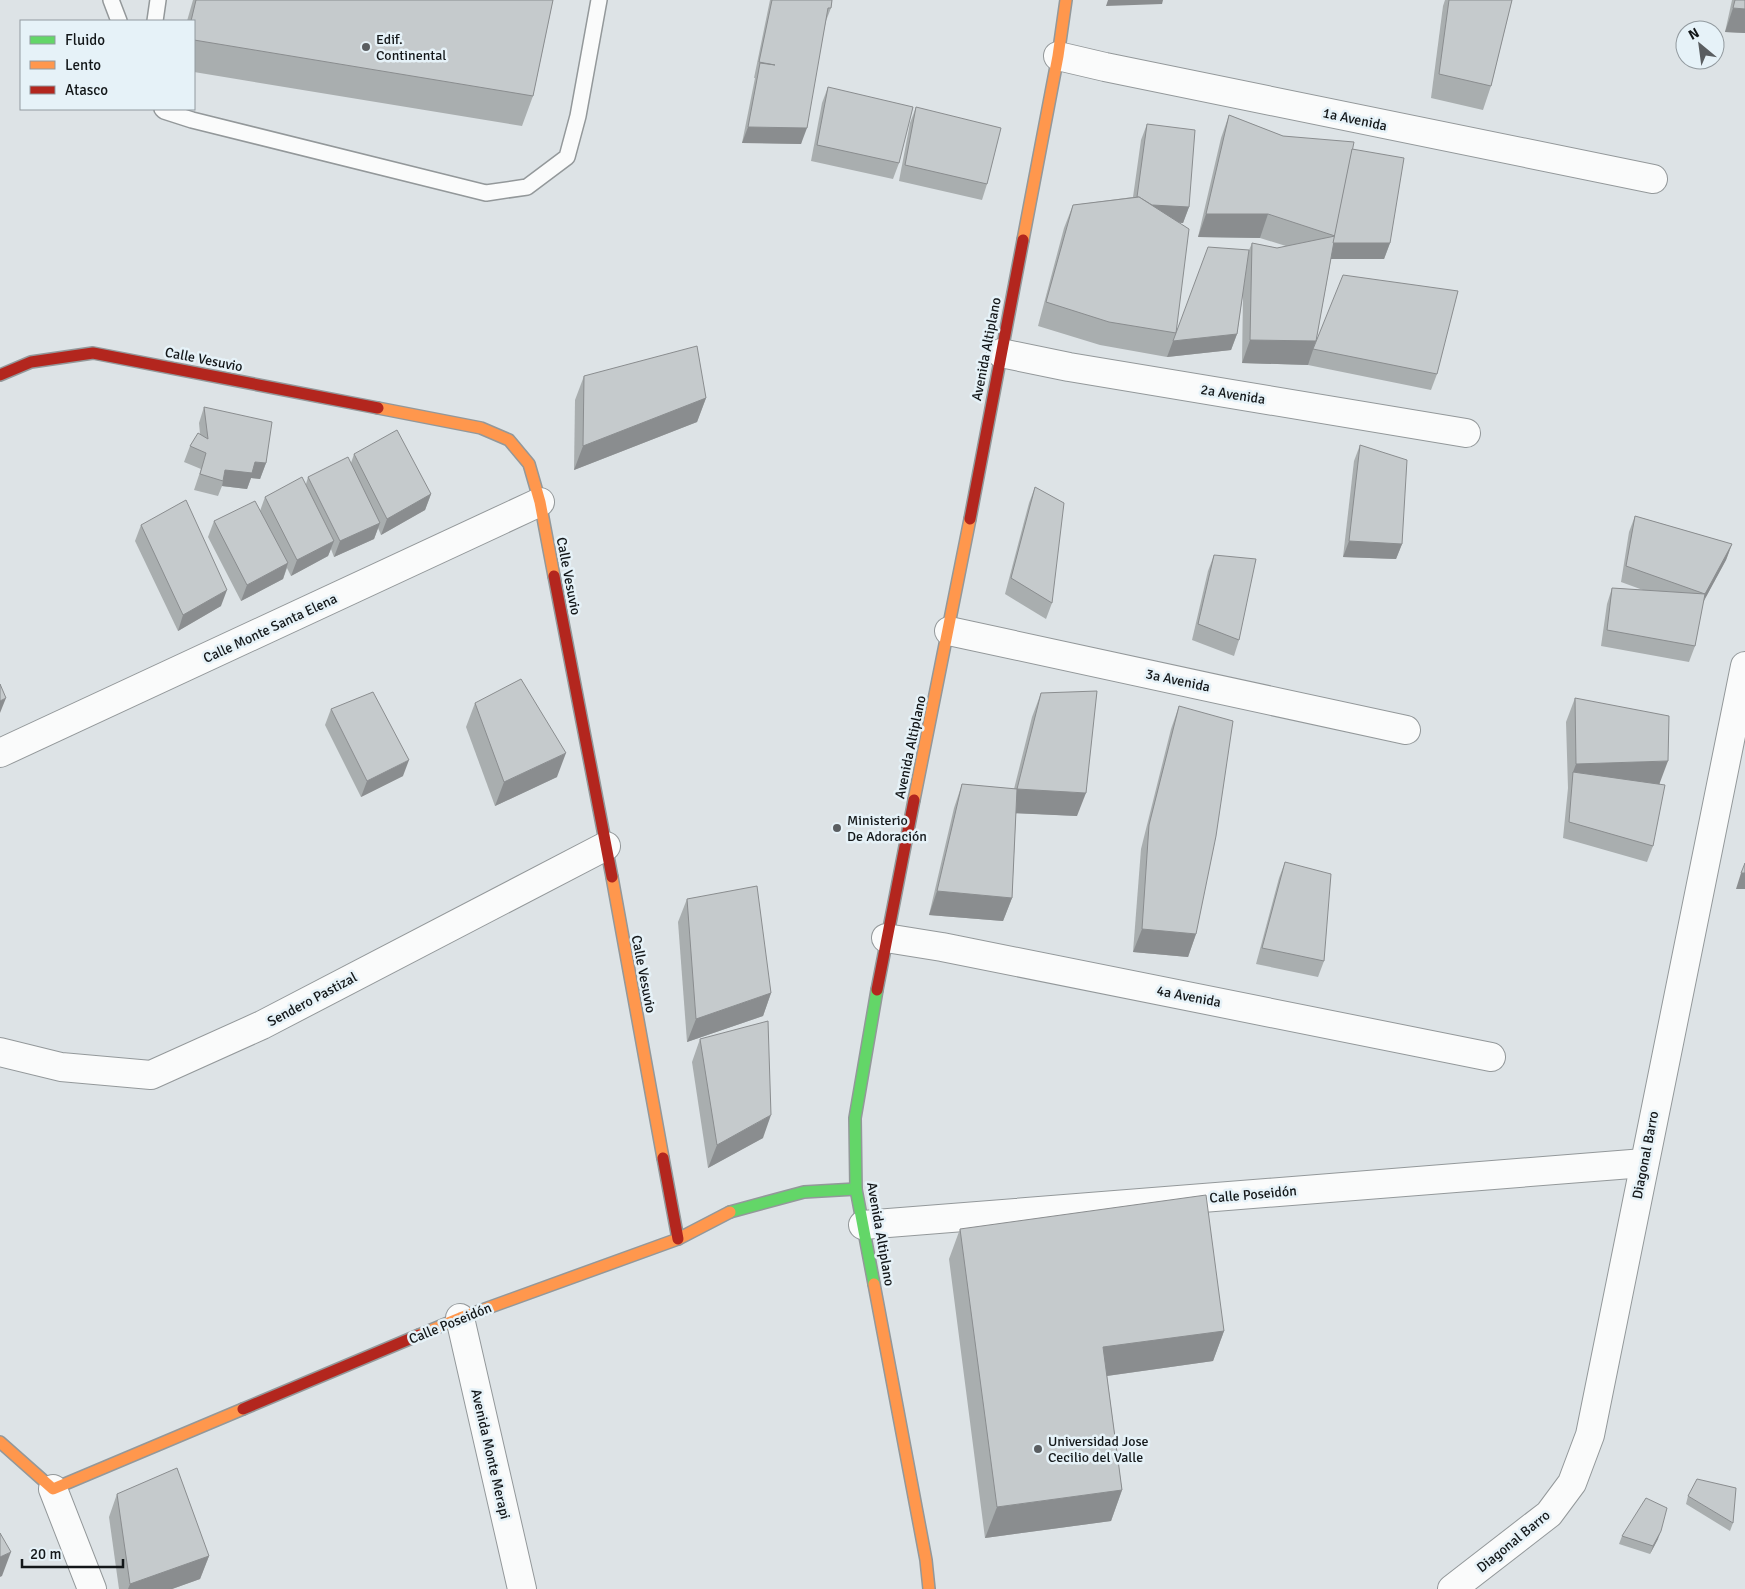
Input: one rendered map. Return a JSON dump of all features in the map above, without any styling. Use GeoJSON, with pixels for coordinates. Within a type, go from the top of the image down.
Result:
{"type":"FeatureCollection","features":[{"type":"Feature","properties":{"kind":"street","name":"Avenida Altiplano"},"geometry":{"type":"LineString","coordinates":[[930,1589],[856,1189],[855,1118],[886,938],[949,631],[1058,56],[1066,0]]}},
{"type":"Feature","properties":{"kind":"street","name":"1a Avenida"},"geometry":{"type":"LineString","coordinates":[[1058,56],[1652,180]]}},
{"type":"Feature","properties":{"kind":"street","name":"Calle Vesuvio"},"geometry":{"type":"LineString","coordinates":[[0,375],[31,362],[92,353],[481,428],[509,440],[529,464],[540,502],[606,846],[678,1239]]}},
{"type":"Feature","properties":{"kind":"street","name":"2a Avenida"},"geometry":{"type":"LineString","coordinates":[[1001,353],[1069,367],[1466,433]]}},
{"type":"Feature","properties":{"kind":"street","name":"Calle Monte Santa Elena"},"geometry":{"type":"LineString","coordinates":[[0,753],[540,502]]}},
{"type":"Feature","properties":{"kind":"street","name":"3a Avenida"},"geometry":{"type":"LineString","coordinates":[[949,631],[1406,730]]}},
{"type":"Feature","properties":{"kind":"street","name":"Diagonal Barro"},"geometry":{"type":"LineString","coordinates":[[1452,1589],[1549,1514],[1572,1483],[1590,1435],[1745,666]]}},
{"type":"Feature","properties":{"kind":"street","name":"Sendero Pastizal"},"geometry":{"type":"LineString","coordinates":[[0,1052],[61,1067],[151,1075],[262,1025],[606,846]]}},
{"type":"Feature","properties":{"kind":"street","name":"4a Avenida"},"geometry":{"type":"LineString","coordinates":[[886,938],[942,947],[1492,1057]]}},
{"type":"Feature","properties":{"kind":"street","name":"Calle Poseidón"},"geometry":{"type":"LineString","coordinates":[[862,1225],[1644,1163]]}},
{"type":"Feature","properties":{"kind":"street","name":"Calle Poseidón"},"geometry":{"type":"LineString","coordinates":[[53,1489],[460,1318],[678,1239],[725,1214],[804,1192],[856,1189]]}},
{"type":"Feature","properties":{"kind":"street","name":"Avenida Monte Merapi"},"geometry":{"type":"LineString","coordinates":[[460,1318],[522,1589]]}},
{"type":"Feature","properties":{"kind":"street"},"geometry":{"type":"LineString","coordinates":[[0,1442],[53,1489],[92,1589]]}},
{"type":"Feature","properties":{"kind":"lane"},"geometry":{"type":"LineString","coordinates":[[111,0],[119,20]]}},
{"type":"Feature","properties":{"kind":"lane"},"geometry":{"type":"LineString","coordinates":[[155,20],[158,0]]}},
{"type":"Feature","properties":{"kind":"lane"},"geometry":{"type":"LineString","coordinates":[[163,110],[192,120],[486,193],[527,187],[567,157],[578,116],[599,0]]}},
{"type":"Feature","properties":{"kind":"building","name":"Edif. Continental"},"geometry":{"type":"Polygon","coordinates":[[[196,0],[553,0],[533,96],[195,40],[195,20],[191,20],[196,0]]]}},
{"type":"Feature","properties":{"kind":"building"},"geometry":{"type":"Polygon","coordinates":[[[772,0],[832,0],[831,8],[828,8],[807,128],[748,127],[760,63],[775,65],[759,62],[772,0]]]}},
{"type":"Feature","properties":{"kind":"building"},"geometry":{"type":"Polygon","coordinates":[[[1449,0],[1512,0],[1491,86],[1439,74],[1449,0]]]}},
{"type":"Feature","properties":{"kind":"building"},"geometry":{"type":"Polygon","coordinates":[[[1735,0],[1745,0],[1745,9],[1733,8],[1735,0]]]}},
{"type":"Feature","properties":{"kind":"building"},"geometry":{"type":"Polygon","coordinates":[[[828,87],[913,107],[899,163],[817,145],[828,87]]]}},
{"type":"Feature","properties":{"kind":"building"},"geometry":{"type":"Polygon","coordinates":[[[916,107],[1001,128],[987,184],[905,165],[916,107]]]}},
{"type":"Feature","properties":{"kind":"building"},"geometry":{"type":"Polygon","coordinates":[[[1229,115],[1283,136],[1354,142],[1335,236],[1268,214],[1206,214],[1229,115]]]}},
{"type":"Feature","properties":{"kind":"building"},"geometry":{"type":"Polygon","coordinates":[[[1147,124],[1195,130],[1189,207],[1152,205],[1137,197],[1147,124]]]}},
{"type":"Feature","properties":{"kind":"building"},"geometry":{"type":"Polygon","coordinates":[[[1352,149],[1404,158],[1390,243],[1333,243],[1352,149]]]}},
{"type":"Feature","properties":{"kind":"building"},"geometry":{"type":"Polygon","coordinates":[[[1139,197],[1189,229],[1176,333],[1109,322],[1046,302],[1073,205],[1139,197]]]}},
{"type":"Feature","properties":{"kind":"building"},"geometry":{"type":"Polygon","coordinates":[[[1335,236],[1316,341],[1250,340],[1252,243],[1277,248],[1335,236]]]}},
{"type":"Feature","properties":{"kind":"building"},"geometry":{"type":"Polygon","coordinates":[[[1208,247],[1249,250],[1237,334],[1173,341],[1208,247]]]}},
{"type":"Feature","properties":{"kind":"building"},"geometry":{"type":"Polygon","coordinates":[[[1343,275],[1458,291],[1437,374],[1313,349],[1343,275]]]}},
{"type":"Feature","properties":{"kind":"building"},"geometry":{"type":"Polygon","coordinates":[[[697,346],[706,398],[583,446],[584,376],[697,346]]]}},
{"type":"Feature","properties":{"kind":"building"},"geometry":{"type":"Polygon","coordinates":[[[204,407],[272,422],[266,463],[255,462],[252,473],[225,470],[223,481],[200,474],[206,453],[190,446],[198,433],[208,439],[204,407]]]}},
{"type":"Feature","properties":{"kind":"building"},"geometry":{"type":"Polygon","coordinates":[[[397,430],[431,494],[387,519],[354,454],[397,430]]]}},
{"type":"Feature","properties":{"kind":"building"},"geometry":{"type":"Polygon","coordinates":[[[1360,445],[1407,460],[1402,544],[1349,541],[1360,445]]]}},
{"type":"Feature","properties":{"kind":"building"},"geometry":{"type":"Polygon","coordinates":[[[348,457],[380,523],[340,541],[308,477],[348,457]]]}},
{"type":"Feature","properties":{"kind":"building"},"geometry":{"type":"Polygon","coordinates":[[[302,477],[334,541],[297,560],[265,497],[302,477]]]}},
{"type":"Feature","properties":{"kind":"building"},"geometry":{"type":"Polygon","coordinates":[[[1035,487],[1064,503],[1052,603],[1011,578],[1035,487]]]}},
{"type":"Feature","properties":{"kind":"building"},"geometry":{"type":"Polygon","coordinates":[[[186,500],[227,590],[183,615],[141,525],[186,500]]]}},
{"type":"Feature","properties":{"kind":"building"},"geometry":{"type":"Polygon","coordinates":[[[255,501],[288,563],[247,585],[214,521],[255,501]]]}},
{"type":"Feature","properties":{"kind":"building"},"geometry":{"type":"Polygon","coordinates":[[[1635,516],[1732,544],[1705,594],[1626,566],[1635,516]]]}},
{"type":"Feature","properties":{"kind":"building"},"geometry":{"type":"Polygon","coordinates":[[[1214,555],[1256,559],[1239,640],[1198,624],[1214,555]]]}},
{"type":"Feature","properties":{"kind":"building"},"geometry":{"type":"Polygon","coordinates":[[[1612,588],[1705,594],[1695,646],[1607,630],[1612,588]]]}},
{"type":"Feature","properties":{"kind":"building"},"geometry":{"type":"Polygon","coordinates":[[[521,679],[566,753],[504,782],[475,703],[521,679]]]}},
{"type":"Feature","properties":{"kind":"building"},"geometry":{"type":"Polygon","coordinates":[[[0,684],[6,698],[0,701],[0,684]]]}},
{"type":"Feature","properties":{"kind":"building"},"geometry":{"type":"Polygon","coordinates":[[[1097,691],[1086,793],[1017,789],[1041,693],[1097,691]]]}},
{"type":"Feature","properties":{"kind":"building"},"geometry":{"type":"Polygon","coordinates":[[[373,692],[409,760],[367,781],[331,709],[373,692]]]}},
{"type":"Feature","properties":{"kind":"building"},"geometry":{"type":"Polygon","coordinates":[[[1575,698],[1669,716],[1668,761],[1576,764],[1575,698]]]}},
{"type":"Feature","properties":{"kind":"building"},"geometry":{"type":"Polygon","coordinates":[[[1179,706],[1233,721],[1216,836],[1196,934],[1142,929],[1149,825],[1179,706]]]}},
{"type":"Feature","properties":{"kind":"building"},"geometry":{"type":"Polygon","coordinates":[[[1573,772],[1665,785],[1653,846],[1569,822],[1573,772]]]}},
{"type":"Feature","properties":{"kind":"building"},"geometry":{"type":"Polygon","coordinates":[[[962,784],[1017,789],[1012,898],[937,891],[962,784]]]}},
{"type":"Feature","properties":{"kind":"building"},"geometry":{"type":"Polygon","coordinates":[[[1285,862],[1331,874],[1324,961],[1262,948],[1285,862]]]}},
{"type":"Feature","properties":{"kind":"building"},"geometry":{"type":"Polygon","coordinates":[[[1745,863],[1745,873],[1741,873],[1745,863]]]}},
{"type":"Feature","properties":{"kind":"building"},"geometry":{"type":"Polygon","coordinates":[[[757,886],[771,993],[696,1019],[687,899],[757,886]]]}},
{"type":"Feature","properties":{"kind":"building"},"geometry":{"type":"Polygon","coordinates":[[[768,1021],[771,1115],[717,1145],[700,1039],[768,1021]]]}},
{"type":"Feature","properties":{"kind":"building","name":"Universidad Jose Cecilio del Valle"},"geometry":{"type":"Polygon","coordinates":[[[1206,1195],[1224,1331],[1103,1347],[1122,1490],[997,1507],[960,1229],[1206,1195]]]}},
{"type":"Feature","properties":{"kind":"building"},"geometry":{"type":"Polygon","coordinates":[[[177,1468],[209,1556],[130,1584],[117,1494],[177,1468]]]}},
{"type":"Feature","properties":{"kind":"building"},"geometry":{"type":"Polygon","coordinates":[[[1697,1479],[1736,1488],[1733,1523],[1688,1496],[1697,1479]]]}},
{"type":"Feature","properties":{"kind":"building"},"geometry":{"type":"Polygon","coordinates":[[[1646,1498],[1667,1508],[1661,1531],[1653,1546],[1622,1536],[1646,1498]]]}},
{"type":"Feature","properties":{"kind":"building"},"geometry":{"type":"Polygon","coordinates":[[[0,1533],[11,1552],[0,1557],[0,1533]]]}},
{"type":"Feature","properties":{"kind":"traffic: fast"},"geometry":{"type":"LineString","coordinates":[[874,1284],[856,1189],[855,1118],[877,990]]}},
{"type":"Feature","properties":{"kind":"traffic: fast"},"geometry":{"type":"LineString","coordinates":[[730,1212],[804,1192],[856,1189]]}},
{"type":"Feature","properties":{"kind":"traffic: slow"},"geometry":{"type":"LineString","coordinates":[[1023,240],[1058,56],[1066,0]]}},
{"type":"Feature","properties":{"kind":"traffic: slow"},"geometry":{"type":"LineString","coordinates":[[378,408],[481,428],[509,440],[529,464],[540,502],[554,576]]}},
{"type":"Feature","properties":{"kind":"traffic: slow"},"geometry":{"type":"LineString","coordinates":[[914,800],[970,519]]}},
{"type":"Feature","properties":{"kind":"traffic: slow"},"geometry":{"type":"LineString","coordinates":[[612,877],[663,1158]]}},
{"type":"Feature","properties":{"kind":"traffic: slow"},"geometry":{"type":"LineString","coordinates":[[419,1335],[460,1318],[678,1239],[730,1212]]}},
{"type":"Feature","properties":{"kind":"traffic: slow"},"geometry":{"type":"LineString","coordinates":[[874,1284],[926,1560],[929,1589]]}},
{"type":"Feature","properties":{"kind":"traffic: slow"},"geometry":{"type":"LineString","coordinates":[[0,1442],[53,1489],[243,1409]]}},
{"type":"Feature","properties":{"kind":"traffic: jam"},"geometry":{"type":"LineString","coordinates":[[970,519],[1023,240]]}},
{"type":"Feature","properties":{"kind":"traffic: jam"},"geometry":{"type":"LineString","coordinates":[[0,375],[31,362],[93,353],[378,408]]}},
{"type":"Feature","properties":{"kind":"traffic: jam"},"geometry":{"type":"LineString","coordinates":[[554,576],[612,877]]}},
{"type":"Feature","properties":{"kind":"traffic: jam"},"geometry":{"type":"LineString","coordinates":[[877,990],[914,800]]}},
{"type":"Feature","properties":{"kind":"traffic: jam"},"geometry":{"type":"LineString","coordinates":[[663,1158],[678,1239]]}},
{"type":"Feature","properties":{"kind":"traffic: jam"},"geometry":{"type":"LineString","coordinates":[[243,1409],[419,1335]]}},
{"type":"Feature","properties":{"kind":"place","name":"Edif. Continental"},"geometry":{"type":"Point","coordinates":[366,47]}},
{"type":"Feature","properties":{"kind":"place","name":"Ministerio De Adoración"},"geometry":{"type":"Point","coordinates":[837,828]}},
{"type":"Feature","properties":{"kind":"place","name":"Universidad Jose Cecilio del Valle"},"geometry":{"type":"Point","coordinates":[1038,1449]}}]}
